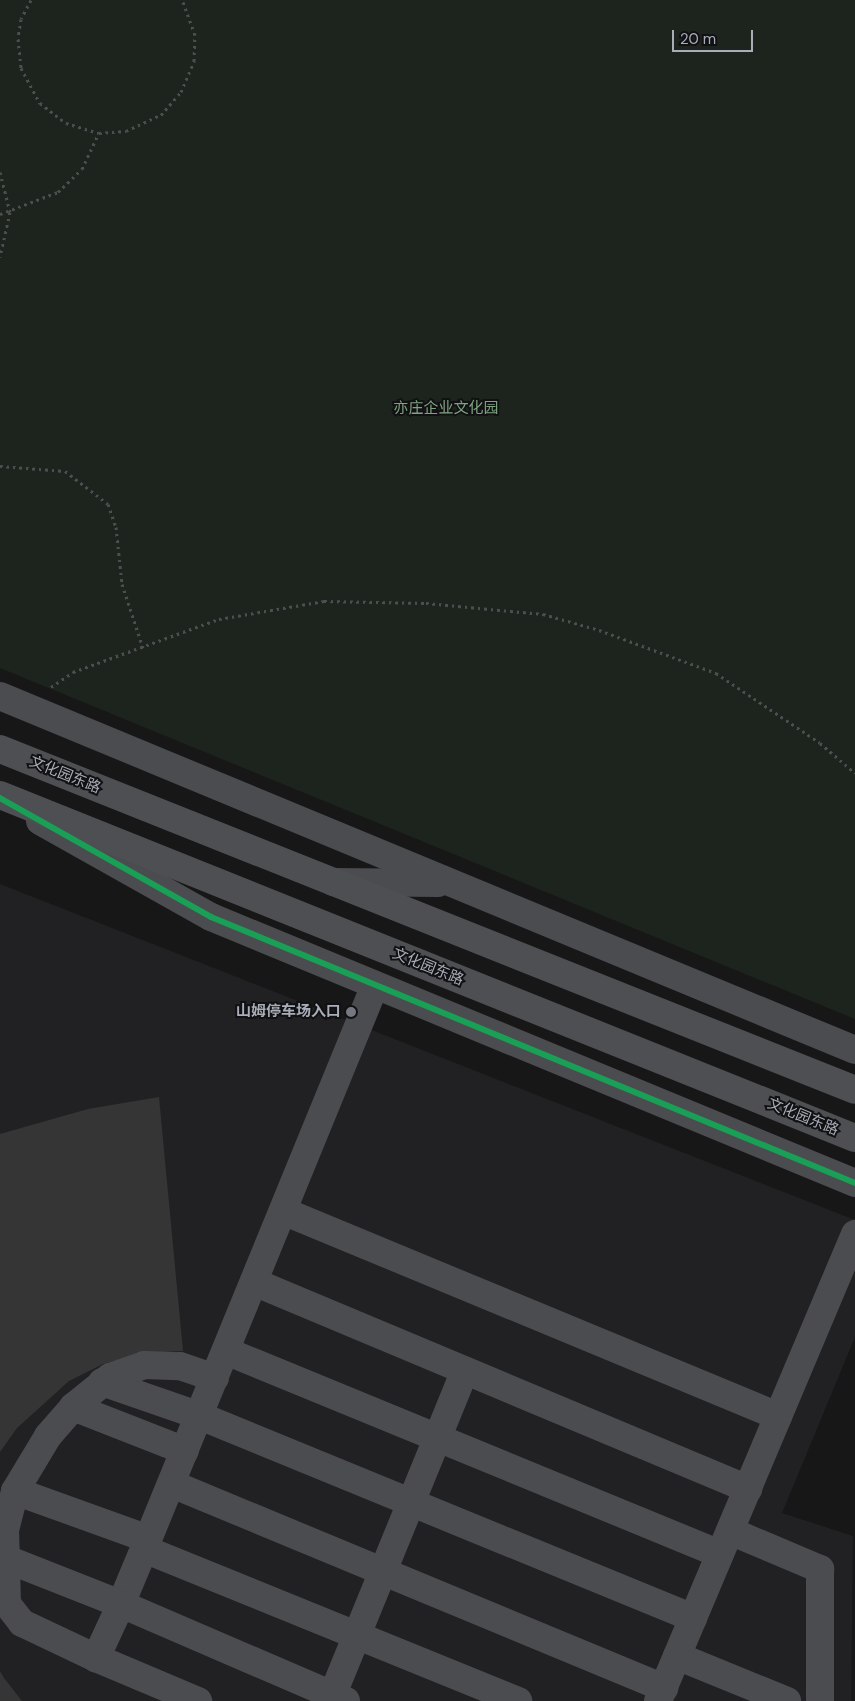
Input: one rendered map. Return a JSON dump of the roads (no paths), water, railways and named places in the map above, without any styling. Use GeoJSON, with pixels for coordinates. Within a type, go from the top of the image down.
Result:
{"type":"FeatureCollection","features":[{"type":"Feature","properties":{"kind":"main road","name":"文化园东路"},"geometry":{"type":"LineString","coordinates":[[0,749],[855,1090]]}},
{"type":"Feature","properties":{"kind":"main road","name":"文化园东路"},"geometry":{"type":"LineString","coordinates":[[0,797],[855,1138]]}},
{"type":"Feature","properties":{"kind":"street"},"geometry":{"type":"LineString","coordinates":[[12,701],[855,1050]]}},
{"type":"Feature","properties":{"kind":"street"},"geometry":{"type":"LineString","coordinates":[[0,797],[210,917],[855,1183]]}},
{"type":"Feature","properties":{"kind":"street"},"geometry":{"type":"LineString","coordinates":[[333,882],[452,883]]}},
{"type":"Feature","properties":{"kind":"street"},"geometry":{"type":"LineString","coordinates":[[96,1658],[172,1484],[375,985]]}},
{"type":"Feature","properties":{"kind":"street"},"geometry":{"type":"LineString","coordinates":[[283,1211],[778,1416]]}},
{"type":"Feature","properties":{"kind":"street"},"geometry":{"type":"LineString","coordinates":[[172,1484],[661,1695],[855,1234]]}},
{"type":"Feature","properties":{"kind":"street"},"geometry":{"type":"LineString","coordinates":[[254,1282],[748,1489]]}},
{"type":"Feature","properties":{"kind":"street"},"geometry":{"type":"LineString","coordinates":[[226,1351],[725,1543],[820,1569],[820,1701]]}},
{"type":"Feature","properties":{"kind":"street"},"geometry":{"type":"LineString","coordinates":[[198,1701],[96,1658],[22,1623],[7,1604],[4,1558],[5,1530],[16,1491],[48,1436],[73,1407],[102,1382],[144,1365],[180,1366],[215,1378]]}},
{"type":"Feature","properties":{"kind":"street"},"geometry":{"type":"LineString","coordinates":[[330,1701],[465,1371]]}},
{"type":"Feature","properties":{"kind":"street"},"geometry":{"type":"LineString","coordinates":[[102,1382],[200,1416],[694,1618]]}},
{"type":"Feature","properties":{"kind":"street"},"geometry":{"type":"LineString","coordinates":[[73,1407],[185,1451]]}},
{"type":"Feature","properties":{"kind":"street"},"geometry":{"type":"LineString","coordinates":[[16,1491],[518,1701]]}},
{"type":"Feature","properties":{"kind":"street"},"geometry":{"type":"LineString","coordinates":[[4,1558],[121,1604],[346,1701]]}},
{"type":"Feature","properties":{"kind":"street"},"geometry":{"type":"LineString","coordinates":[[677,1656],[787,1701]]}},
{"type":"Feature","properties":{"kind":"place","name":"山姆停车场入口"},"geometry":{"type":"Point","coordinates":[351,1012]}},
{"type":"Feature","properties":{"kind":"park label","name":"亦庄企业文化园"},"geometry":{"type":"Point","coordinates":[446,409]}}]}
